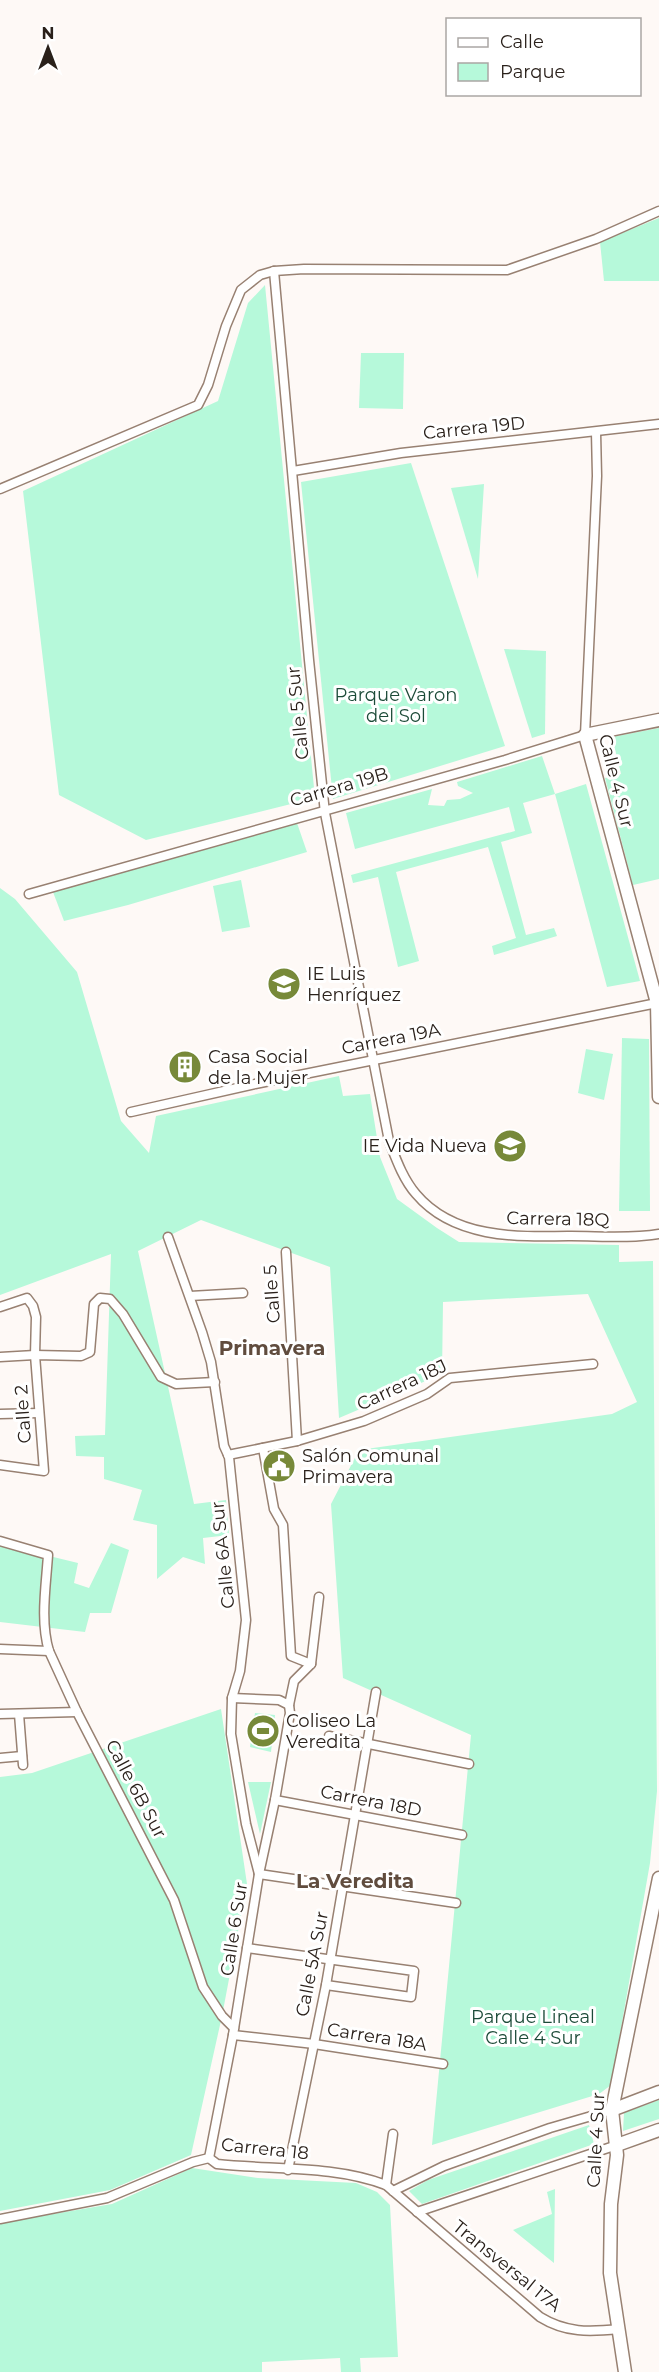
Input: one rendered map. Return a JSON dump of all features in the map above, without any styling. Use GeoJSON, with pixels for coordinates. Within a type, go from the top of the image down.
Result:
{"type":"FeatureCollection","features":[{"type":"Feature","properties":{"kind":"main road","name":"Carrera 19B"},"geometry":{"type":"LineString","coordinates":[[585,735],[659,720]]}},
{"type":"Feature","properties":{"kind":"main road","name":"Calle 4 Sur"},"geometry":{"type":"LineString","coordinates":[[585,735],[658,1003],[659,1097]]}},
{"type":"Feature","properties":{"kind":"main road","name":"Calle 4 Sur"},"geometry":{"type":"LineString","coordinates":[[625,2372],[610,2273],[611,2204],[617,2145],[612,2110],[659,1878]]}},
{"type":"Feature","properties":{"kind":"main road"},"geometry":{"type":"LineString","coordinates":[[612,2110],[659,2092]]}},
{"type":"Feature","properties":{"kind":"main road"},"geometry":{"type":"LineString","coordinates":[[617,2145],[659,2130]]}},
{"type":"Feature","properties":{"kind":"street"},"geometry":{"type":"LineString","coordinates":[[0,489],[198,405],[208,385],[226,326],[241,290],[260,275],[274,271],[304,269],[507,270],[596,239],[659,211]]}},
{"type":"Feature","properties":{"kind":"street","name":"Calle 5 Sur"},"geometry":{"type":"LineString","coordinates":[[274,271],[294,471],[309,660],[325,809],[389,1141],[402,1173],[416,1194],[433,1210],[458,1225]]}},
{"type":"Feature","properties":{"kind":"street","name":"Carrera 19D"},"geometry":{"type":"LineString","coordinates":[[294,471],[401,453],[659,424]]}},
{"type":"Feature","properties":{"kind":"street","name":"Calle 4 Sur"},"geometry":{"type":"LineString","coordinates":[[585,735],[597,476],[596,432]]}},
{"type":"Feature","properties":{"kind":"street","name":"Carrera 19B"},"geometry":{"type":"LineString","coordinates":[[29,894],[505,760],[585,735]]}},
{"type":"Feature","properties":{"kind":"street","name":"Carrera 19A"},"geometry":{"type":"LineString","coordinates":[[131,1112],[255,1084],[658,1003]]}},
{"type":"Feature","properties":{"kind":"street","name":"Carrera 18Q"},"geometry":{"type":"LineString","coordinates":[[458,1225],[489,1234],[544,1236],[659,1234]]}},
{"type":"Feature","properties":{"kind":"street","name":"Calle 6A Sur"},"geometry":{"type":"LineString","coordinates":[[168,1237],[202,1332],[215,1382],[224,1446],[228,1455],[246,1620],[240,1671],[232,1698],[231,1734],[246,1824],[259,1874]]}},
{"type":"Feature","properties":{"kind":"street","name":"Calle 5"},"geometry":{"type":"LineString","coordinates":[[286,1252],[297,1442]]}},
{"type":"Feature","properties":{"kind":"street"},"geometry":{"type":"LineString","coordinates":[[190,1296],[243,1293]]}},
{"type":"Feature","properties":{"kind":"street","name":"Calle 2"},"geometry":{"type":"LineString","coordinates":[[0,1307],[27,1298],[33,1306],[36,1317],[35,1355],[44,1471],[0,1465]]}},
{"type":"Feature","properties":{"kind":"street"},"geometry":{"type":"LineString","coordinates":[[0,1357],[81,1356],[90,1352],[94,1304],[100,1298],[110,1299],[123,1314],[161,1377],[176,1384],[215,1382]]}},
{"type":"Feature","properties":{"kind":"street","name":"Carrera 18J"},"geometry":{"type":"LineString","coordinates":[[228,1455],[297,1442],[364,1421],[427,1394],[450,1378],[592,1365]]}},
{"type":"Feature","properties":{"kind":"street"},"geometry":{"type":"LineString","coordinates":[[0,1414],[39,1413]]}},
{"type":"Feature","properties":{"kind":"street"},"geometry":{"type":"LineString","coordinates":[[263,1448],[274,1509],[283,1525],[291,1656],[311,1664],[319,1597]]}},
{"type":"Feature","properties":{"kind":"street","name":"Calle 6B Sur"},"geometry":{"type":"LineString","coordinates":[[0,1541],[48,1556],[45,1623],[50,1651],[77,1712],[174,1900],[203,1988],[234,2032]]}},
{"type":"Feature","properties":{"kind":"street"},"geometry":{"type":"LineString","coordinates":[[0,1649],[50,1651]]}},
{"type":"Feature","properties":{"kind":"street","name":"Calle 6 Sur"},"geometry":{"type":"LineString","coordinates":[[208,2158],[234,2032],[259,1874],[290,1713],[289,1705],[294,1682],[311,1664]]}},
{"type":"Feature","properties":{"kind":"street","name":"Calle 5A Sur"},"geometry":{"type":"LineString","coordinates":[[288,2170],[331,1959],[353,1814],[376,1692]]}},
{"type":"Feature","properties":{"kind":"street"},"geometry":{"type":"LineString","coordinates":[[232,1698],[279,1700],[289,1705]]}},
{"type":"Feature","properties":{"kind":"street"},"geometry":{"type":"LineString","coordinates":[[0,1714],[77,1712]]}},
{"type":"Feature","properties":{"kind":"street"},"geometry":{"type":"LineString","coordinates":[[20,1714],[23,1765]]}},
{"type":"Feature","properties":{"kind":"street"},"geometry":{"type":"LineString","coordinates":[[329,1736],[469,1764]]}},
{"type":"Feature","properties":{"kind":"street"},"geometry":{"type":"LineString","coordinates":[[0,1758],[22,1756]]}},
{"type":"Feature","properties":{"kind":"street","name":"Carrera 18D"},"geometry":{"type":"LineString","coordinates":[[275,1800],[462,1835]]}},
{"type":"Feature","properties":{"kind":"street"},"geometry":{"type":"LineString","coordinates":[[259,1874],[456,1903]]}},
{"type":"Feature","properties":{"kind":"street"},"geometry":{"type":"LineString","coordinates":[[247,1948],[414,1971],[411,1997],[326,1985]]}},
{"type":"Feature","properties":{"kind":"street","name":"Carrera 18A"},"geometry":{"type":"LineString","coordinates":[[234,2032],[443,2064]]}},
{"type":"Feature","properties":{"kind":"street"},"geometry":{"type":"LineString","coordinates":[[393,2134],[390,2188],[550,2128],[612,2110]]}},
{"type":"Feature","properties":{"kind":"street"},"geometry":{"type":"LineString","coordinates":[[417,2212],[617,2145]]}},
{"type":"Feature","properties":{"kind":"street","name":"Carrera 18"},"geometry":{"type":"LineString","coordinates":[[0,2219],[107,2198],[193,2162],[208,2158],[217,2164],[344,2173],[368,2178],[390,2188],[417,2212]]}},
{"type":"Feature","properties":{"kind":"street","name":"Transversal 17A"},"geometry":{"type":"LineString","coordinates":[[417,2212],[540,2317],[553,2325],[586,2332],[619,2329]]}},
{"type":"Feature","properties":{"kind":"green space"},"geometry":{"type":"Polygon","coordinates":[[[659,218],[659,281],[604,281],[600,242],[659,218]]]}},
{"type":"Feature","properties":{"kind":"green space"},"geometry":{"type":"Polygon","coordinates":[[[265,285],[315,798],[146,840],[59,795],[23,491],[218,401],[248,303],[265,285]]]}},
{"type":"Feature","properties":{"kind":"green space"},"geometry":{"type":"Polygon","coordinates":[[[361,353],[404,353],[403,409],[359,408],[361,353]]]}},
{"type":"Feature","properties":{"kind":"green space","name":"Parque Varon del Sol"},"geometry":{"type":"Polygon","coordinates":[[[411,463],[505,746],[333,799],[301,482],[411,463]]]}},
{"type":"Feature","properties":{"kind":"green space"},"geometry":{"type":"Polygon","coordinates":[[[484,484],[478,579],[451,488],[484,484]]]}},
{"type":"Feature","properties":{"kind":"green space"},"geometry":{"type":"Polygon","coordinates":[[[504,649],[546,651],[545,734],[532,738],[504,649]]]}},
{"type":"Feature","properties":{"kind":"green space"},"geometry":{"type":"Polygon","coordinates":[[[659,728],[659,879],[633,885],[605,778],[621,774],[612,737],[659,728]]]}},
{"type":"Feature","properties":{"kind":"green space"},"geometry":{"type":"Polygon","coordinates":[[[542,756],[555,794],[523,803],[532,833],[501,842],[526,935],[554,928],[557,936],[494,955],[492,946],[516,938],[488,847],[396,872],[419,961],[398,967],[378,877],[353,883],[351,875],[515,831],[509,807],[355,849],[346,813],[432,789],[428,805],[444,806],[447,800],[460,799],[473,793],[458,786],[457,782],[542,756]]]}},
{"type":"Feature","properties":{"kind":"green space"},"geometry":{"type":"Polygon","coordinates":[[[586,784],[640,981],[607,987],[555,794],[586,784]]]}},
{"type":"Feature","properties":{"kind":"green space"},"geometry":{"type":"Polygon","coordinates":[[[297,823],[307,852],[128,905],[64,921],[53,892],[297,823]]]}},
{"type":"Feature","properties":{"kind":"green space"},"geometry":{"type":"Polygon","coordinates":[[[241,880],[250,927],[222,932],[213,886],[241,880]]]}},
{"type":"Feature","properties":{"kind":"green space","name":"Parque Lineal Calle 4 Sur"},"geometry":{"type":"Polygon","coordinates":[[[0,888],[15,899],[77,972],[121,1121],[149,1153],[156,1116],[339,1076],[343,1096],[370,1094],[380,1157],[397,1199],[459,1242],[619,1245],[619,1262],[653,1261],[657,1791],[650,1863],[611,2085],[599,2094],[432,2145],[471,1735],[343,1678],[331,1504],[359,1450],[612,1414],[637,1402],[588,1294],[443,1302],[442,1374],[339,1418],[330,1267],[201,1220],[138,1251],[194,1504],[226,1500],[229,1535],[203,1538],[205,1564],[183,1557],[157,1579],[157,1525],[133,1520],[142,1490],[104,1479],[104,1457],[76,1456],[75,1436],[105,1435],[111,1254],[0,1295],[0,888]]]}},
{"type":"Feature","properties":{"kind":"green space"},"geometry":{"type":"Polygon","coordinates":[[[622,1038],[649,1039],[650,1211],[619,1211],[622,1038]]]}},
{"type":"Feature","properties":{"kind":"green space"},"geometry":{"type":"Polygon","coordinates":[[[586,1049],[613,1054],[604,1100],[578,1093],[586,1049]]]}},
{"type":"Feature","properties":{"kind":"green space"},"geometry":{"type":"Polygon","coordinates":[[[111,1543],[129,1550],[111,1613],[90,1613],[85,1632],[0,1622],[0,1544],[78,1563],[74,1583],[89,1588],[111,1543]]]}},
{"type":"Feature","properties":{"kind":"green space"},"geometry":{"type":"Polygon","coordinates":[[[221,1709],[247,1884],[222,2016],[191,2155],[110,2190],[0,2211],[0,1777],[32,1773],[221,1709]]]}},
{"type":"Feature","properties":{"kind":"green space","name":"Coliseo La Veredita"},"geometry":{"type":"Polygon","coordinates":[[[255,1713],[275,1715],[271,1752],[250,1747],[255,1713]]]}},
{"type":"Feature","properties":{"kind":"green space"},"geometry":{"type":"Polygon","coordinates":[[[248,1782],[271,1782],[260,1834],[248,1782]]]}},
{"type":"Feature","properties":{"kind":"green space"},"geometry":{"type":"Polygon","coordinates":[[[659,2100],[659,2119],[623,2131],[624,2113],[659,2100]]]}},
{"type":"Feature","properties":{"kind":"green space"},"geometry":{"type":"Polygon","coordinates":[[[589,2125],[594,2144],[422,2204],[409,2191],[428,2180],[589,2125]]]}},
{"type":"Feature","properties":{"kind":"green space"},"geometry":{"type":"Polygon","coordinates":[[[192,2168],[258,2178],[356,2183],[377,2192],[390,2205],[398,2357],[360,2358],[361,2372],[341,2372],[340,2358],[262,2362],[262,2372],[0,2372],[0,2223],[112,2204],[192,2168]]]}},
{"type":"Feature","properties":{"kind":"green space"},"geometry":{"type":"Polygon","coordinates":[[[555,2189],[554,2263],[513,2230],[552,2214],[547,2192],[555,2189]]]}},
{"type":"Feature","properties":{"kind":"place","name":"IE Luis Henríquez"},"geometry":{"type":"Point","coordinates":[284,984]}},
{"type":"Feature","properties":{"kind":"place","name":"Casa Social de la Mujer"},"geometry":{"type":"Point","coordinates":[185,1067]}},
{"type":"Feature","properties":{"kind":"place","name":"IE Vida Nueva"},"geometry":{"type":"Point","coordinates":[510,1146]}},
{"type":"Feature","properties":{"kind":"place","name":"Salón Comunal Primavera"},"geometry":{"type":"Point","coordinates":[279,1466]}},
{"type":"Feature","properties":{"kind":"place","name":"Coliseo La Veredita"},"geometry":{"type":"Point","coordinates":[263,1731]}},
{"type":"Feature","properties":{"kind":"district","name":"Primavera"},"geometry":{"type":"Point","coordinates":[272,1348]}},
{"type":"Feature","properties":{"kind":"district","name":"La Veredita"},"geometry":{"type":"Point","coordinates":[355,1881]}}]}
